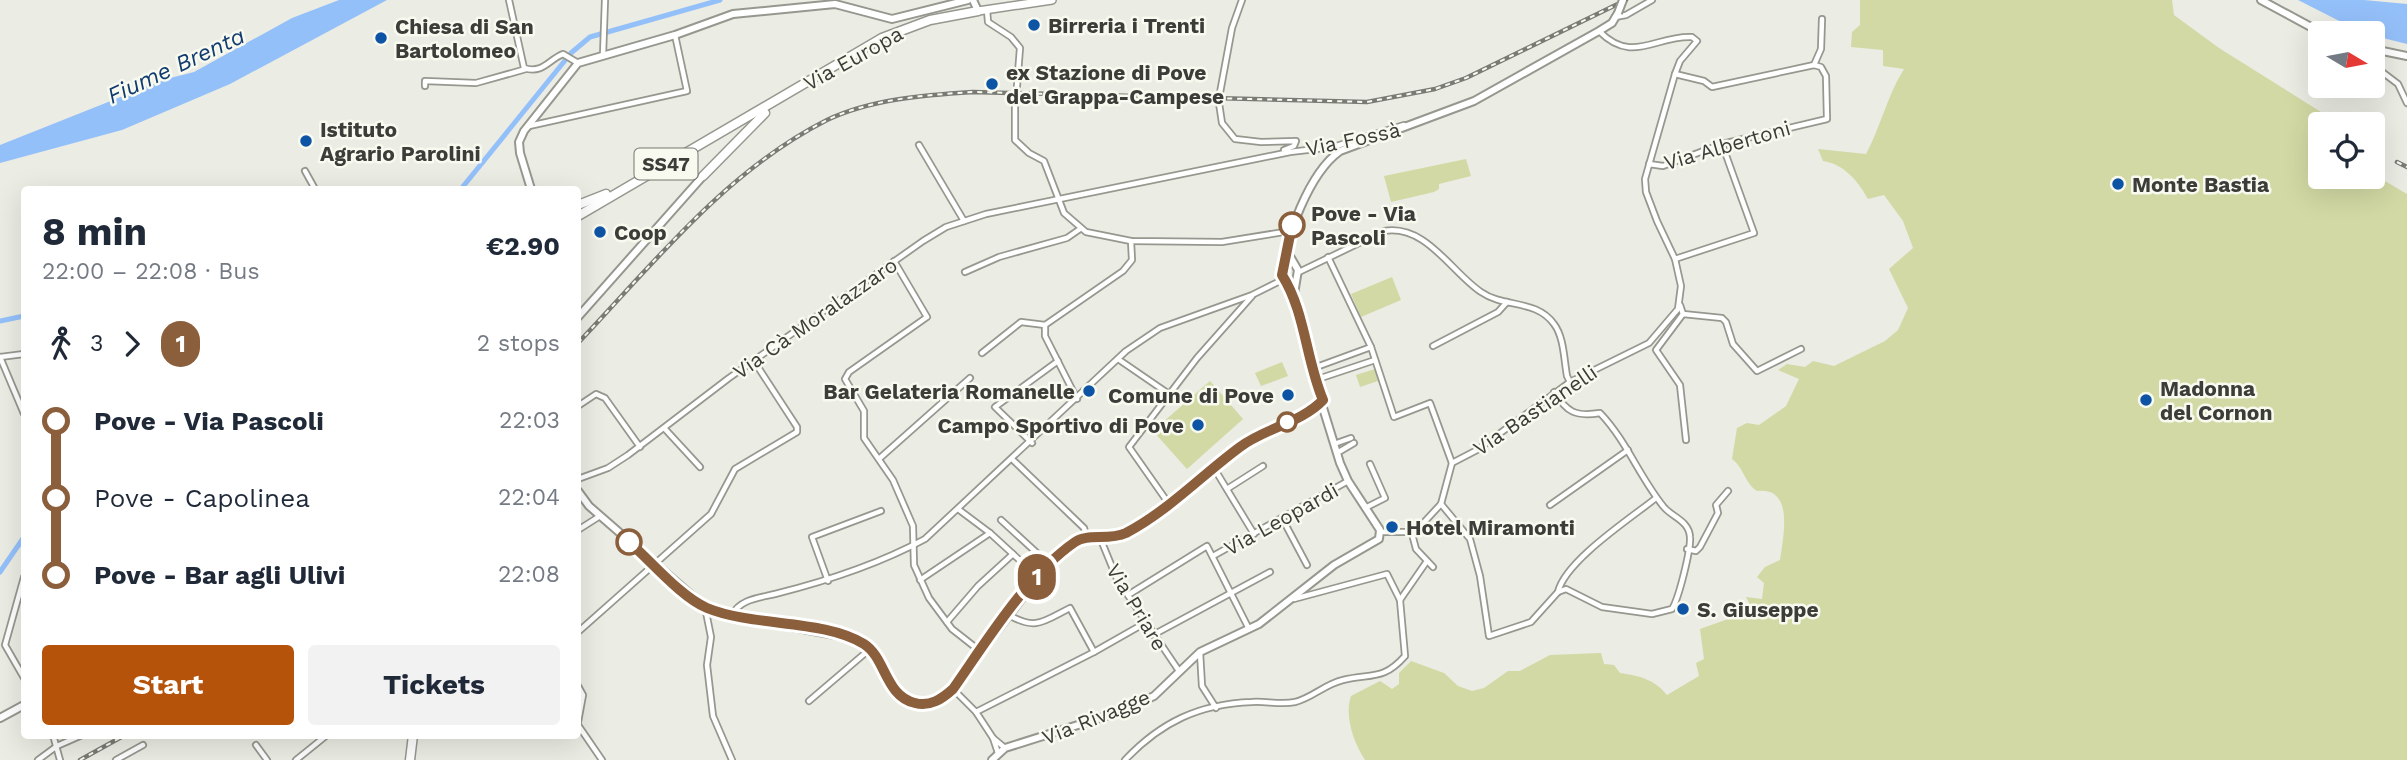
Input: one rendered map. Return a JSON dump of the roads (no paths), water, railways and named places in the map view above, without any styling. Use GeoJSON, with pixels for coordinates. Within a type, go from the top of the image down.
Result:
{"type":"FeatureCollection","features":[{"type":"Feature","properties":{"kind":"highway","name":"Via Europa"},"geometry":{"type":"LineString","coordinates":[[781,99],[897,31],[930,20],[982,11]]}},
{"type":"Feature","properties":{"kind":"highway","name":"SS47"},"geometry":{"type":"LineString","coordinates":[[581,214],[781,99]]}},
{"type":"Feature","properties":{"kind":"highway"},"geometry":{"type":"LineString","coordinates":[[704,176],[781,99]]}},
{"type":"Feature","properties":{"kind":"highway","name":"SS47"},"geometry":{"type":"LineString","coordinates":[[581,220],[717,140],[740,123]]}},
{"type":"Feature","properties":{"kind":"highway"},"geometry":{"type":"LineString","coordinates":[[581,204],[629,186]]}},
{"type":"Feature","properties":{"kind":"highway"},"geometry":{"type":"LineString","coordinates":[[410,760],[415,739]]}},
{"type":"Feature","properties":{"kind":"highway"},"geometry":{"type":"LineString","coordinates":[[416,739],[416,760]]}},
{"type":"Feature","properties":{"kind":"main road","name":"Via Europa"},"geometry":{"type":"LineString","coordinates":[[982,11],[1052,0]]}},
{"type":"Feature","properties":{"kind":"street"},"geometry":{"type":"LineString","coordinates":[[509,0],[518,50],[527,69]]}},
{"type":"Feature","properties":{"kind":"street"},"geometry":{"type":"LineString","coordinates":[[603,55],[601,41],[605,0]]}},
{"type":"Feature","properties":{"kind":"street"},"geometry":{"type":"LineString","coordinates":[[530,186],[519,142],[575,61],[675,35],[733,14],[835,4],[887,19],[970,0],[982,11],[988,22],[1012,37],[1020,48],[1017,86]]}},
{"type":"Feature","properties":{"kind":"street"},"geometry":{"type":"LineString","coordinates":[[1242,0],[1232,28],[1219,100],[1222,123],[1235,139],[1244,142],[1296,141],[1289,149],[1258,159]]}},
{"type":"Feature","properties":{"kind":"street"},"geometry":{"type":"LineString","coordinates":[[1623,0],[1617,15],[1626,15],[1652,0]]}},
{"type":"Feature","properties":{"kind":"street"},"geometry":{"type":"LineString","coordinates":[[2262,0],[2308,25]]}},
{"type":"Feature","properties":{"kind":"street","name":"Via Fossà"},"geometry":{"type":"LineString","coordinates":[[1062,200],[1258,159],[1334,147],[1402,125],[1406,128],[1474,102],[1600,32],[1617,15]]}},
{"type":"Feature","properties":{"kind":"street"},"geometry":{"type":"LineString","coordinates":[[1675,74],[1704,81],[1712,87],[1814,65],[1821,49],[1822,19]]}},
{"type":"Feature","properties":{"kind":"street"},"geometry":{"type":"LineString","coordinates":[[1600,32],[1608,40],[1643,49],[1682,37],[1695,38],[1696,45],[1680,61],[1675,74],[1648,164],[1646,192],[1675,259],[1683,314]]}},
{"type":"Feature","properties":{"kind":"street"},"geometry":{"type":"LineString","coordinates":[[527,127],[687,91],[675,35]]}},
{"type":"Feature","properties":{"kind":"street"},"geometry":{"type":"LineString","coordinates":[[2385,51],[2407,56]]}},
{"type":"Feature","properties":{"kind":"street"},"geometry":{"type":"LineString","coordinates":[[425,86],[425,81],[476,83],[527,69],[542,69],[563,54],[575,61]]}},
{"type":"Feature","properties":{"kind":"street","name":"Via Albertoni"},"geometry":{"type":"LineString","coordinates":[[1648,164],[1663,166],[1722,144],[1806,123],[1826,121],[1826,76],[1821,67],[1814,65]]}},
{"type":"Feature","properties":{"kind":"street"},"geometry":{"type":"LineString","coordinates":[[2385,74],[2398,84],[2407,103]]}},
{"type":"Feature","properties":{"kind":"street"},"geometry":{"type":"LineString","coordinates":[[1015,106],[1015,141],[1044,161],[1065,213],[1080,229],[1131,240],[1222,242],[1275,233],[1290,235]]}},
{"type":"Feature","properties":{"kind":"street"},"geometry":{"type":"LineString","coordinates":[[1328,257],[1367,337],[1394,417],[1430,403],[1452,463],[1441,504],[1433,516],[1412,534],[1381,532],[1348,481],[1311,369],[1293,296],[1282,276],[1290,235],[1331,158],[1340,151],[1406,128]]}},
{"type":"Feature","properties":{"kind":"street"},"geometry":{"type":"LineString","coordinates":[[1675,259],[1754,233],[1722,144]]}},
{"type":"Feature","properties":{"kind":"street"},"geometry":{"type":"LineString","coordinates":[[919,145],[964,220]]}},
{"type":"Feature","properties":{"kind":"street"},"geometry":{"type":"LineString","coordinates":[[305,171],[313,186]]}},
{"type":"Feature","properties":{"kind":"street"},"geometry":{"type":"LineString","coordinates":[[581,314],[704,176]]}},
{"type":"Feature","properties":{"kind":"street","name":"Via Cà Moralazzaro"},"geometry":{"type":"LineString","coordinates":[[581,475],[608,468],[640,447],[754,361],[946,227],[964,220],[1062,200]]}},
{"type":"Feature","properties":{"kind":"street"},"geometry":{"type":"LineString","coordinates":[[965,272],[999,257],[1067,238],[1080,229]]}},
{"type":"Feature","properties":{"kind":"street"},"geometry":{"type":"LineString","coordinates":[[732,615],[745,602],[828,581],[890,558],[914,545],[1032,443],[1117,359],[1160,328],[1252,295],[1282,276],[1384,231],[1395,229],[1417,237],[1446,258],[1483,294],[1534,308],[1554,323],[1570,382]]}},
{"type":"Feature","properties":{"kind":"street"},"geometry":{"type":"LineString","coordinates":[[982,353],[1021,322],[1045,325],[1123,271],[1132,260],[1131,240]]}},
{"type":"Feature","properties":{"kind":"street"},"geometry":{"type":"LineString","coordinates":[[1288,252],[1296,270],[1293,296]]}},
{"type":"Feature","properties":{"kind":"street"},"geometry":{"type":"LineString","coordinates":[[894,261],[927,317],[849,372],[845,379],[864,411],[864,438],[870,452],[880,458],[913,526],[914,565],[920,580],[932,603],[947,622],[979,652]]}},
{"type":"Feature","properties":{"kind":"street"},"geometry":{"type":"LineString","coordinates":[[1282,276],[1296,270]]}},
{"type":"Feature","properties":{"kind":"street"},"geometry":{"type":"LineString","coordinates":[[1169,504],[1129,447],[1169,394],[1252,295]]}},
{"type":"Feature","properties":{"kind":"street"},"geometry":{"type":"LineString","coordinates":[[1433,346],[1498,312],[1507,301]]}},
{"type":"Feature","properties":{"kind":"street","name":"Via Bastianelli"},"geometry":{"type":"LineString","coordinates":[[1452,463],[1508,428],[1570,382],[1649,343],[1680,305]]}},
{"type":"Feature","properties":{"kind":"street"},"geometry":{"type":"LineString","coordinates":[[1683,314],[1722,318],[1726,322],[1733,344],[1757,370],[1801,349]]}},
{"type":"Feature","properties":{"kind":"street"},"geometry":{"type":"LineString","coordinates":[[1683,314],[1656,349],[1680,385],[1686,440]]}},
{"type":"Feature","properties":{"kind":"street"},"geometry":{"type":"LineString","coordinates":[[1045,325],[1045,336],[1077,400]]}},
{"type":"Feature","properties":{"kind":"street"},"geometry":{"type":"LineString","coordinates":[[1311,369],[1371,347]]}},
{"type":"Feature","properties":{"kind":"street"},"geometry":{"type":"LineString","coordinates":[[21,354],[0,357],[21,407]]}},
{"type":"Feature","properties":{"kind":"street"},"geometry":{"type":"LineString","coordinates":[[1346,356],[1350,368]]}},
{"type":"Feature","properties":{"kind":"street"},"geometry":{"type":"LineString","coordinates":[[1117,359],[1169,394]]}},
{"type":"Feature","properties":{"kind":"street"},"geometry":{"type":"LineString","coordinates":[[1315,380],[1375,360]]}},
{"type":"Feature","properties":{"kind":"street"},"geometry":{"type":"LineString","coordinates":[[581,629],[711,514],[735,469],[797,432],[797,427],[754,361]]}},
{"type":"Feature","properties":{"kind":"street"},"geometry":{"type":"LineString","coordinates":[[1032,443],[995,407],[1058,361]]}},
{"type":"Feature","properties":{"kind":"street"},"geometry":{"type":"LineString","coordinates":[[880,458],[970,378]]}},
{"type":"Feature","properties":{"kind":"street"},"geometry":{"type":"LineString","coordinates":[[1554,392],[1566,410],[1577,415],[1600,413],[1616,430],[1656,498],[1688,529],[1691,538],[1682,586],[1673,607],[1667,612],[1643,613],[1602,607],[1571,590],[1558,592]]}},
{"type":"Feature","properties":{"kind":"street"},"geometry":{"type":"LineString","coordinates":[[581,404],[596,394],[605,398],[640,447]]}},
{"type":"Feature","properties":{"kind":"street"},"geometry":{"type":"LineString","coordinates":[[581,500],[705,607],[732,615],[851,638],[870,649],[889,683],[908,701],[922,704],[935,702],[953,689],[1038,577],[1074,543],[1087,538],[1101,540],[1118,537],[1140,526],[1241,446],[1303,414],[1323,400]]}},
{"type":"Feature","properties":{"kind":"street"},"geometry":{"type":"LineString","coordinates":[[1303,414],[1326,414]]}},
{"type":"Feature","properties":{"kind":"street"},"geometry":{"type":"LineString","coordinates":[[665,429],[700,467]]}},
{"type":"Feature","properties":{"kind":"street"},"geometry":{"type":"LineString","coordinates":[[1334,444],[1353,441],[1337,453]]}},
{"type":"Feature","properties":{"kind":"street"},"geometry":{"type":"LineString","coordinates":[[1550,505],[1628,450]]}},
{"type":"Feature","properties":{"kind":"street"},"geometry":{"type":"LineString","coordinates":[[1013,460],[1084,528],[1087,538]]}},
{"type":"Feature","properties":{"kind":"street"},"geometry":{"type":"LineString","coordinates":[[1365,508],[1385,498],[1370,464]]}},
{"type":"Feature","properties":{"kind":"street"},"geometry":{"type":"LineString","coordinates":[[1227,489],[1263,466]]}},
{"type":"Feature","properties":{"kind":"street"},"geometry":{"type":"LineString","coordinates":[[1214,468],[1254,534]]}},
{"type":"Feature","properties":{"kind":"street","name":"Via Leopardi"},"geometry":{"type":"LineString","coordinates":[[1128,594],[1208,546],[1213,556],[1348,481]]}},
{"type":"Feature","properties":{"kind":"street"},"geometry":{"type":"LineString","coordinates":[[1687,549],[1696,551],[1700,547],[1718,513],[1716,505],[1728,491]]}},
{"type":"Feature","properties":{"kind":"street"},"geometry":{"type":"LineString","coordinates":[[581,496],[589,506]]}},
{"type":"Feature","properties":{"kind":"street"},"geometry":{"type":"LineString","coordinates":[[1441,504],[1470,539],[1480,576],[1489,636],[1531,622],[1558,592],[1560,582],[1574,567],[1656,498]]}},
{"type":"Feature","properties":{"kind":"street"},"geometry":{"type":"LineString","coordinates":[[958,509],[990,533],[1038,577]]}},
{"type":"Feature","properties":{"kind":"street"},"geometry":{"type":"LineString","coordinates":[[828,581],[812,537],[881,511]]}},
{"type":"Feature","properties":{"kind":"street"},"geometry":{"type":"LineString","coordinates":[[581,528],[600,516]]}},
{"type":"Feature","properties":{"kind":"street"},"geometry":{"type":"LineString","coordinates":[[1282,518],[1307,565]]}},
{"type":"Feature","properties":{"kind":"street"},"geometry":{"type":"LineString","coordinates":[[1001,520],[1050,565]]}},
{"type":"Feature","properties":{"kind":"street","name":"Via Rivagge"},"geometry":{"type":"LineString","coordinates":[[992,760],[1005,748],[1119,712],[1154,696],[1200,652],[1249,629],[1293,599],[1334,565],[1379,539],[1381,532]]}},
{"type":"Feature","properties":{"kind":"street"},"geometry":{"type":"LineString","coordinates":[[920,580],[990,533]]}},
{"type":"Feature","properties":{"kind":"street"},"geometry":{"type":"LineString","coordinates":[[1412,534],[1416,549],[1433,567]]}},
{"type":"Feature","properties":{"kind":"street","name":"Via Priare"},"geometry":{"type":"LineString","coordinates":[[1101,540],[1108,562],[1153,635],[1179,671]]}},
{"type":"Feature","properties":{"kind":"street"},"geometry":{"type":"LineString","coordinates":[[947,622],[978,586],[1013,554]]}},
{"type":"Feature","properties":{"kind":"street"},"geometry":{"type":"LineString","coordinates":[[1213,556],[1249,629]]}},
{"type":"Feature","properties":{"kind":"street"},"geometry":{"type":"LineString","coordinates":[[1400,600],[1427,561]]}},
{"type":"Feature","properties":{"kind":"street"},"geometry":{"type":"LineString","coordinates":[[1153,635],[1270,572]]}},
{"type":"Feature","properties":{"kind":"street"},"geometry":{"type":"LineString","coordinates":[[1125,760],[1145,739],[1170,721],[1216,708],[1253,702],[1294,702],[1331,683],[1391,671],[1405,656],[1400,600],[1390,578],[1383,573],[1293,599]]}},
{"type":"Feature","properties":{"kind":"street"},"geometry":{"type":"LineString","coordinates":[[21,588],[5,645],[21,673]]}},
{"type":"Feature","properties":{"kind":"street"},"geometry":{"type":"LineString","coordinates":[[705,607],[711,637],[707,665],[713,716],[732,760]]}},
{"type":"Feature","properties":{"kind":"street"},"geometry":{"type":"LineString","coordinates":[[1008,615],[1034,625],[1070,608],[1094,652]]}},
{"type":"Feature","properties":{"kind":"street"},"geometry":{"type":"LineString","coordinates":[[976,712],[1094,652],[1145,622]]}},
{"type":"Feature","properties":{"kind":"street"},"geometry":{"type":"LineString","coordinates":[[809,701],[870,649]]}},
{"type":"Feature","properties":{"kind":"street"},"geometry":{"type":"LineString","coordinates":[[1200,652],[1202,686],[1216,708]]}},
{"type":"Feature","properties":{"kind":"street"},"geometry":{"type":"LineString","coordinates":[[953,689],[976,712],[993,738],[998,753]]}},
{"type":"Feature","properties":{"kind":"street"},"geometry":{"type":"LineString","coordinates":[[0,718],[21,707]]}},
{"type":"Feature","properties":{"kind":"street"},"geometry":{"type":"LineString","coordinates":[[581,729],[601,760]]}},
{"type":"Feature","properties":{"kind":"street"},"geometry":{"type":"LineString","coordinates":[[993,738],[1005,748]]}},
{"type":"Feature","properties":{"kind":"street"},"geometry":{"type":"LineString","coordinates":[[54,739],[60,760]]}},
{"type":"Feature","properties":{"kind":"street"},"geometry":{"type":"LineString","coordinates":[[38,760],[57,746],[73,739]]}},
{"type":"Feature","properties":{"kind":"street"},"geometry":{"type":"LineString","coordinates":[[296,760],[322,739]]}},
{"type":"Feature","properties":{"kind":"street"},"geometry":{"type":"LineString","coordinates":[[116,760],[144,745]]}},
{"type":"Feature","properties":{"kind":"street"},"geometry":{"type":"LineString","coordinates":[[256,745],[267,760]]}},
{"type":"Feature","properties":{"kind":"water"},"geometry":{"type":"Polygon","coordinates":[[[339,0],[387,0],[230,84],[122,130],[0,163],[0,145],[166,79],[194,72],[292,18],[339,0]]]}},
{"type":"Feature","properties":{"kind":"water"},"geometry":{"type":"Polygon","coordinates":[[[2298,0],[2364,0],[2407,4],[2407,44],[2385,38],[2385,21],[2339,21],[2298,0]]]}},
{"type":"Feature","properties":{"kind":"waterway"},"geometry":{"type":"LineString","coordinates":[[463,186],[571,53],[590,37],[720,0]]}},
{"type":"Feature","properties":{"kind":"waterway"},"geometry":{"type":"LineString","coordinates":[[0,321],[21,317]]}},
{"type":"Feature","properties":{"kind":"waterway"},"geometry":{"type":"LineString","coordinates":[[0,572],[21,541]]}},
{"type":"Feature","properties":{"kind":"tunnel"},"geometry":{"type":"LineString","coordinates":[[1015,106],[1017,86]]}},
{"type":"Feature","properties":{"kind":"railway"},"geometry":{"type":"LineString","coordinates":[[581,340],[693,221],[756,165],[827,120],[862,107],[898,99],[973,92],[1367,102],[1435,89],[1466,78],[1626,0]]}},
{"type":"Feature","properties":{"kind":"railway"},"geometry":{"type":"LineString","coordinates":[[2397,162],[2407,167]]}},
{"type":"Feature","properties":{"kind":"railway"},"geometry":{"type":"LineString","coordinates":[[80,760],[118,739]]}},
{"type":"Feature","properties":{"kind":"place","name":"Birreria i Trenti"},"geometry":{"type":"Point","coordinates":[1034,25]}},
{"type":"Feature","properties":{"kind":"place","name":"Chiesa di San Bartolomeo"},"geometry":{"type":"Point","coordinates":[381,38]}},
{"type":"Feature","properties":{"kind":"place","name":"ex Stazione di Pove del Grappa-Campese"},"geometry":{"type":"Point","coordinates":[992,84]}},
{"type":"Feature","properties":{"kind":"place","name":"Istituto Agrario Parolini"},"geometry":{"type":"Point","coordinates":[306,141]}},
{"type":"Feature","properties":{"kind":"place","name":"Monte Bastia"},"geometry":{"type":"Point","coordinates":[2118,184]}},
{"type":"Feature","properties":{"kind":"place","name":"Pove - Via Pascoli"},"geometry":{"type":"Point","coordinates":[1292,225]}},
{"type":"Feature","properties":{"kind":"place","name":"Coop"},"geometry":{"type":"Point","coordinates":[600,232]}},
{"type":"Feature","properties":{"kind":"place","name":"Bar Gelateria Romanelle"},"geometry":{"type":"Point","coordinates":[1089,391]}},
{"type":"Feature","properties":{"kind":"place","name":"Comune di Pove"},"geometry":{"type":"Point","coordinates":[1288,395]}},
{"type":"Feature","properties":{"kind":"place","name":"Madonna del Cornon"},"geometry":{"type":"Point","coordinates":[2146,400]}},
{"type":"Feature","properties":{"kind":"place","name":"Campo Sportivo di Pove"},"geometry":{"type":"Point","coordinates":[1198,425]}},
{"type":"Feature","properties":{"kind":"place","name":"Hotel Miramonti"},"geometry":{"type":"Point","coordinates":[1392,527]}},
{"type":"Feature","properties":{"kind":"place","name":"S. Giuseppe"},"geometry":{"type":"Point","coordinates":[1683,609]}},
{"type":"Feature","properties":{"kind":"water label","name":"Fiume Brenta"},"geometry":{"type":"Point","coordinates":[176,66]}}]}
